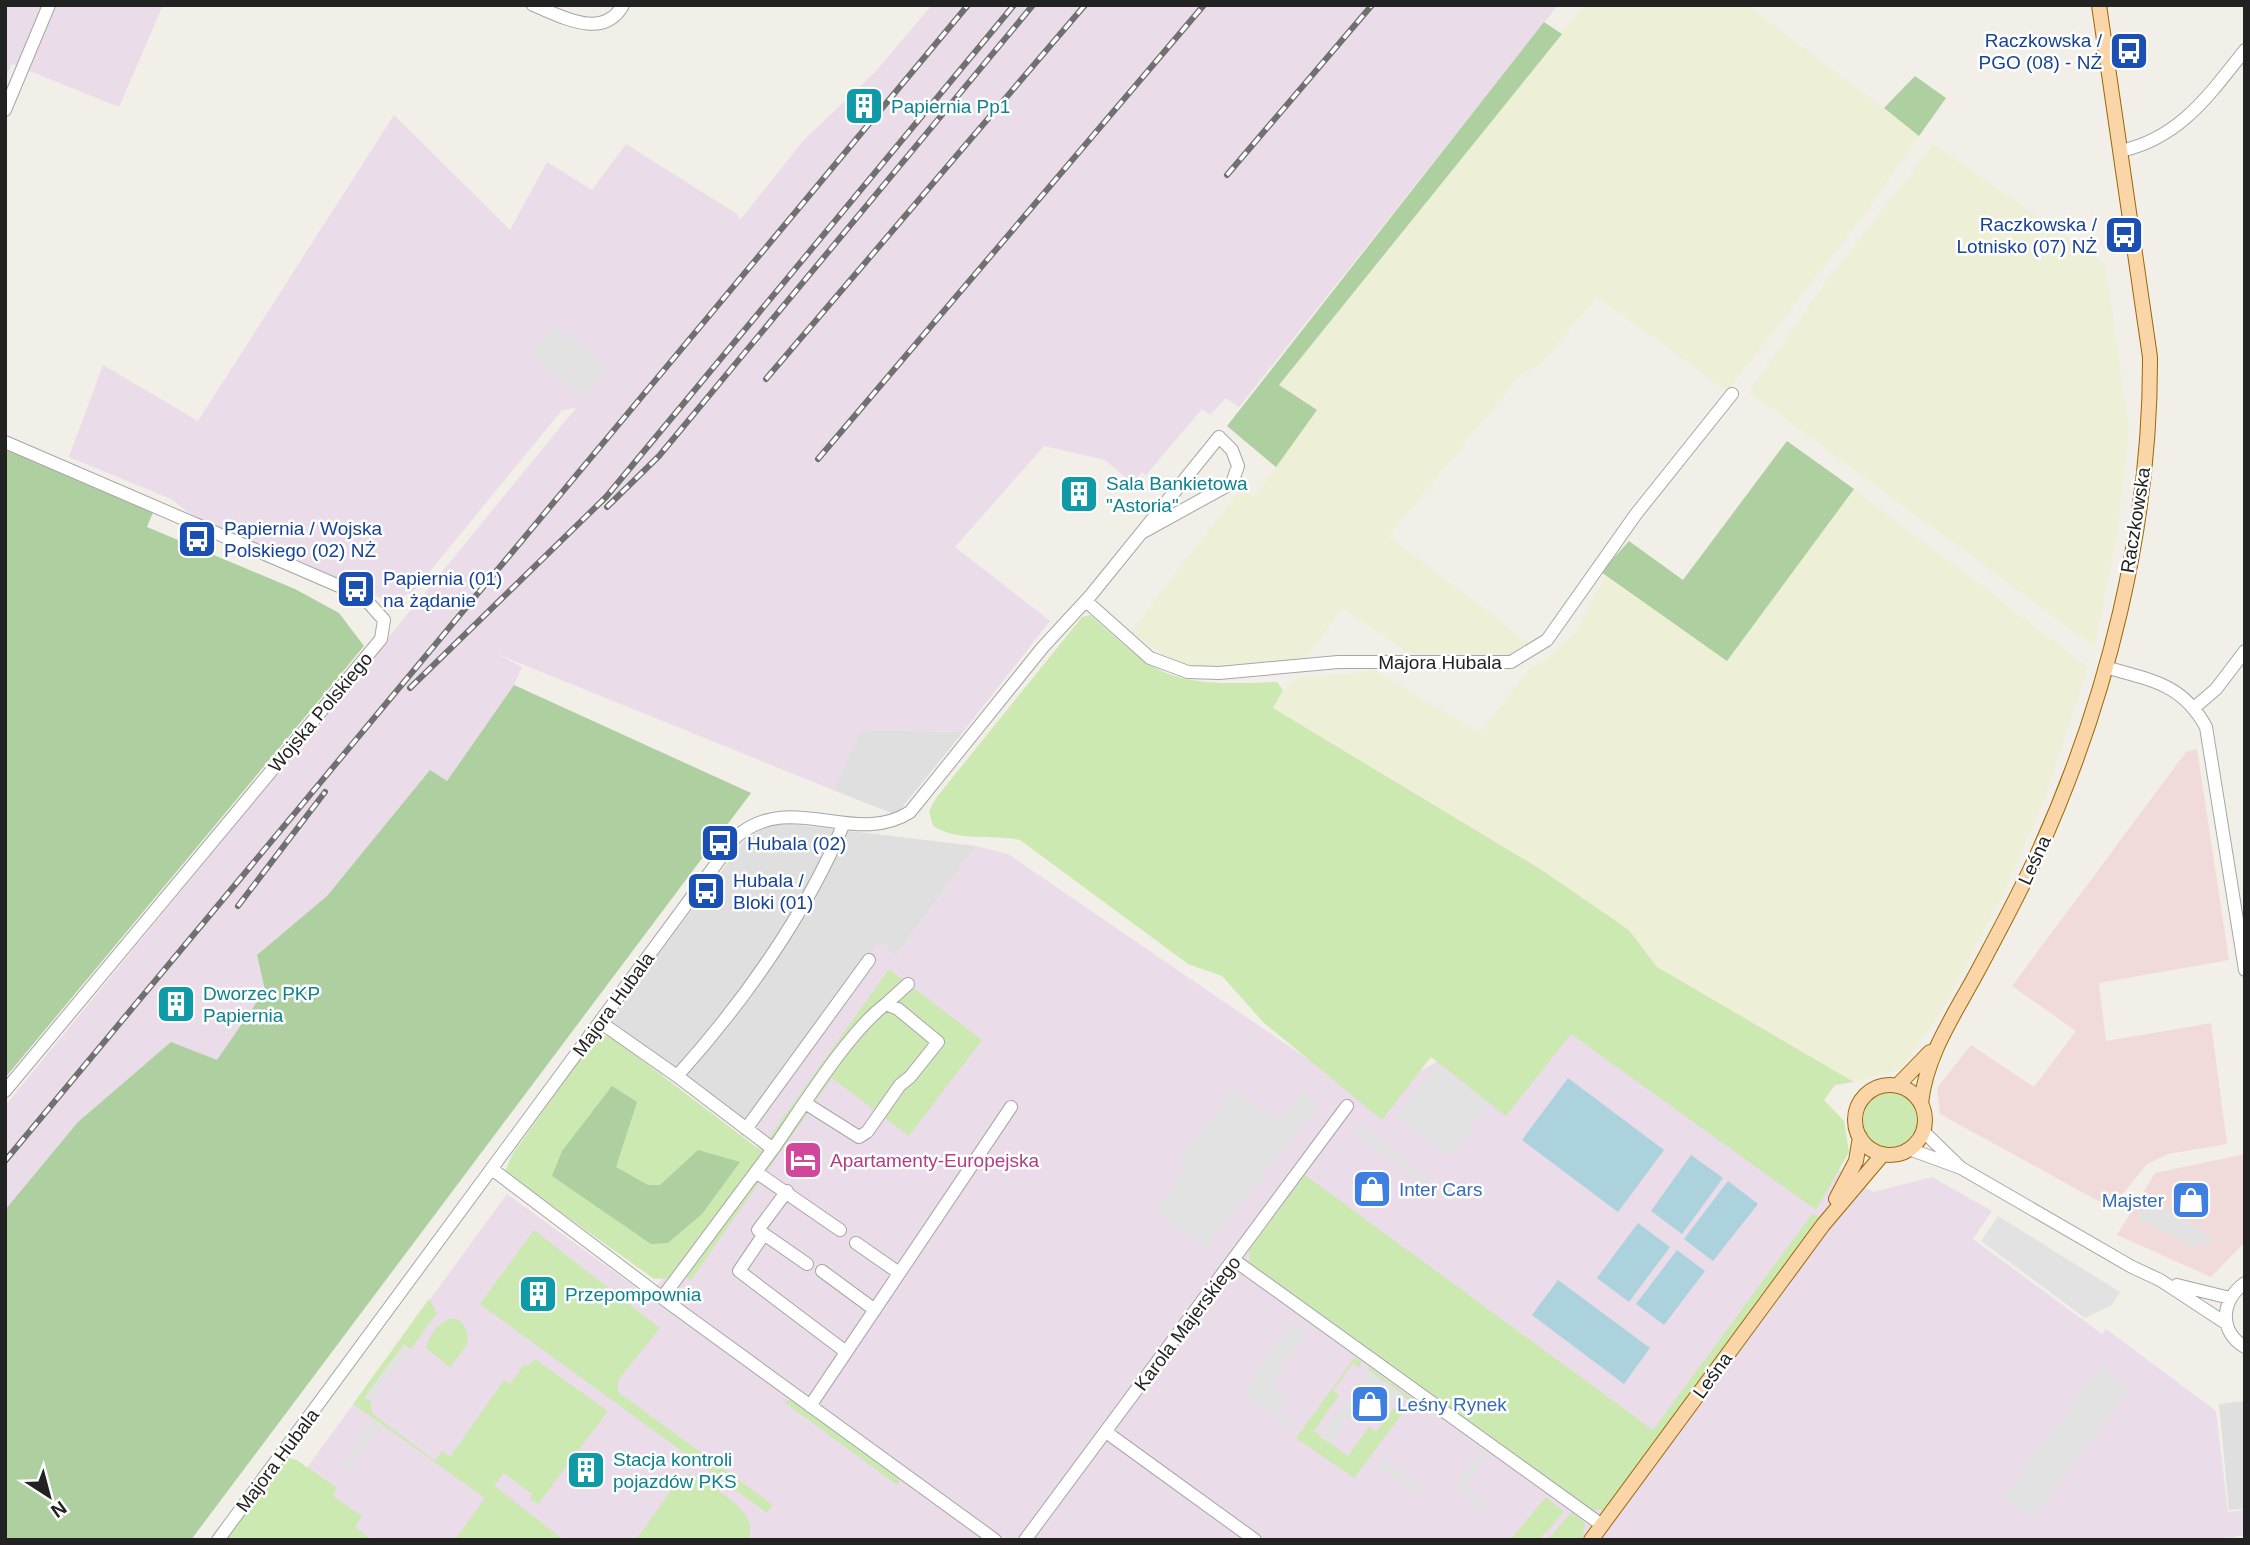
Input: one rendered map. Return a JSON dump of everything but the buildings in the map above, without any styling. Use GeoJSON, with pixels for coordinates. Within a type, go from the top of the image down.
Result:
{"type":"FeatureCollection","features":[{"type":"Feature","properties":{"kind":"main road","name":"Raczkowska"},"geometry":{"type":"LineString","coordinates":[[2099,5],[2146,318],[2151,394],[2137,517],[2105,667]]}},
{"type":"Feature","properties":{"kind":"main road","name":"Leśna"},"geometry":{"type":"LineString","coordinates":[[1921,1103],[1923,1082],[1938,1043],[2036,857],[2072,769],[2105,667]]}},
{"type":"Feature","properties":{"kind":"main road","name":"Leśna"},"geometry":{"type":"LineString","coordinates":[[1897,1086],[1938,1043]]}},
{"type":"Feature","properties":{"kind":"main road"},"geometry":{"type":"LineString","coordinates":[[1881,1086],[1897,1086],[1911,1092],[1921,1103],[1925,1117],[1923,1131],[1909,1149],[1897,1154],[1883,1154],[1870,1148],[1860,1137],[1856,1122],[1862,1100],[1881,1086]]}},
{"type":"Feature","properties":{"kind":"main road","name":"Leśna"},"geometry":{"type":"LineString","coordinates":[[1823,1225],[1856,1161],[1860,1137]]}},
{"type":"Feature","properties":{"kind":"main road","name":"Leśna"},"geometry":{"type":"LineString","coordinates":[[1590,1540],[1823,1225],[1883,1154]]}},
{"type":"Feature","properties":{"kind":"street"},"geometry":{"type":"LineString","coordinates":[[5,110],[49,5]]}},
{"type":"Feature","properties":{"kind":"street"},"geometry":{"type":"LineString","coordinates":[[533,5],[577,22],[594,25],[614,17],[623,5]]}},
{"type":"Feature","properties":{"kind":"street"},"geometry":{"type":"LineString","coordinates":[[2121,151],[2146,145],[2182,124],[2245,50]]}},
{"type":"Feature","properties":{"kind":"street","name":"Majora Hubala"},"geometry":{"type":"LineString","coordinates":[[1086,601],[1150,658],[1188,671],[1219,673],[1338,662],[1511,662],[1547,640],[1636,514],[1732,394]]}},
{"type":"Feature","properties":{"kind":"street","name":"Majora Hubala"},"geometry":{"type":"LineString","coordinates":[[218,1540],[726,849],[746,828],[758,821],[783,816],[844,823],[884,824],[910,813],[1043,647],[1086,601],[1219,437],[1232,450],[1238,466],[1232,483],[1143,532]]}},
{"type":"Feature","properties":{"kind":"street","name":"Wojska Polskiego"},"geometry":{"type":"LineString","coordinates":[[5,442],[346,589],[367,601],[384,620],[381,639],[5,1091]]}},
{"type":"Feature","properties":{"kind":"street"},"geometry":{"type":"LineString","coordinates":[[2195,707],[2216,689],[2245,651]]}},
{"type":"Feature","properties":{"kind":"street"},"geometry":{"type":"LineString","coordinates":[[2105,667],[2163,684],[2195,707],[2210,739],[2245,970]]}},
{"type":"Feature","properties":{"kind":"street"},"geometry":{"type":"LineString","coordinates":[[677,1076],[712,1035],[807,901],[844,823]]}},
{"type":"Feature","properties":{"kind":"street"},"geometry":{"type":"LineString","coordinates":[[746,1129],[869,960]]}},
{"type":"Feature","properties":{"kind":"street"},"geometry":{"type":"LineString","coordinates":[[662,1298],[875,1012],[908,984]]}},
{"type":"Feature","properties":{"kind":"street"},"geometry":{"type":"LineString","coordinates":[[805,1103],[854,1136],[867,1132],[900,1085],[910,1077],[938,1042],[898,1009],[886,1004]]}},
{"type":"Feature","properties":{"kind":"street"},"geometry":{"type":"LineString","coordinates":[[600,1022],[773,1149]]}},
{"type":"Feature","properties":{"kind":"street","name":"Karola Majerskiego"},"geometry":{"type":"LineString","coordinates":[[1025,1540],[1347,1105]]}},
{"type":"Feature","properties":{"kind":"street"},"geometry":{"type":"LineString","coordinates":[[810,1406],[1011,1107]]}},
{"type":"Feature","properties":{"kind":"street"},"geometry":{"type":"LineString","coordinates":[[1923,1131],[1961,1168]]}},
{"type":"Feature","properties":{"kind":"street"},"geometry":{"type":"LineString","coordinates":[[1909,1149],[1961,1168],[2132,1267],[2160,1280],[2227,1324]]}},
{"type":"Feature","properties":{"kind":"street"},"geometry":{"type":"LineString","coordinates":[[492,1169],[662,1298],[995,1540]]}},
{"type":"Feature","properties":{"kind":"street"},"geometry":{"type":"LineString","coordinates":[[756,1172],[840,1230]]}},
{"type":"Feature","properties":{"kind":"street"},"geometry":{"type":"LineString","coordinates":[[787,1191],[758,1230],[807,1264]]}},
{"type":"Feature","properties":{"kind":"street"},"geometry":{"type":"LineString","coordinates":[[764,1234],[739,1271],[846,1352]]}},
{"type":"Feature","properties":{"kind":"street"},"geometry":{"type":"LineString","coordinates":[[856,1243],[899,1273]]}},
{"type":"Feature","properties":{"kind":"street"},"geometry":{"type":"LineString","coordinates":[[1234,1260],[1601,1525]]}},
{"type":"Feature","properties":{"kind":"street"},"geometry":{"type":"LineString","coordinates":[[822,1270],[875,1310]]}},
{"type":"Feature","properties":{"kind":"street"},"geometry":{"type":"LineString","coordinates":[[2160,1280],[2230,1298]]}},
{"type":"Feature","properties":{"kind":"street"},"geometry":{"type":"LineString","coordinates":[[2245,1283],[2230,1298],[2226,1307],[2227,1324],[2233,1338],[2245,1347]]}},
{"type":"Feature","properties":{"kind":"street"},"geometry":{"type":"LineString","coordinates":[[1106,1432],[1255,1540]]}},
{"type":"Feature","properties":{"kind":"shaded area"},"geometry":{"type":"Polygon","coordinates":[[[5,5],[163,5],[119,107],[12,64],[5,79],[5,5]]]}},
{"type":"Feature","properties":{"kind":"shaded area"},"geometry":{"type":"Polygon","coordinates":[[[932,5],[1558,5],[1239,407],[1226,398],[1210,415],[1202,409],[1146,475],[1142,472],[1132,483],[1105,460],[1044,446],[955,547],[1050,621],[963,732],[861,730],[833,790],[497,654],[522,667],[514,685],[447,781],[430,771],[327,896],[257,955],[265,990],[217,1061],[78,1122],[5,1210],[5,1106],[576,408],[562,410],[413,592],[389,602],[195,517],[171,499],[69,457],[103,365],[198,421],[394,115],[510,230],[547,162],[592,190],[626,144],[737,214],[740,220],[803,141],[875,72],[932,5]]]}},
{"type":"Feature","properties":{"kind":"shaded area"},"geometry":{"type":"Polygon","coordinates":[[[556,325],[607,367],[583,398],[530,354],[556,325]]]}},
{"type":"Feature","properties":{"kind":"shaded area"},"geometry":{"type":"Polygon","coordinates":[[[861,730],[963,732],[896,815],[833,790],[861,730]]]}},
{"type":"Feature","properties":{"kind":"shaded area"},"geometry":{"type":"Polygon","coordinates":[[[2197,749],[2229,960],[2099,983],[2106,1041],[2211,1023],[2227,1144],[2168,1154],[2147,1164],[2111,1208],[1940,1114],[1937,1088],[1971,1045],[2034,1087],[2076,1031],[2012,986],[2186,752],[2197,749]]]}},
{"type":"Feature","properties":{"kind":"shaded area"},"geometry":{"type":"Polygon","coordinates":[[[783,823],[976,846],[764,1138],[607,1022],[745,840],[761,830],[783,823]]]}},
{"type":"Feature","properties":{"kind":"shaded area"},"geometry":{"type":"Polygon","coordinates":[[[976,846],[1008,854],[1366,1099],[1569,993],[1873,1192],[1932,1177],[1992,1211],[1973,1239],[2102,1334],[2106,1329],[2216,1411],[2228,1512],[2245,1510],[2245,1535],[2216,1540],[254,1540],[507,1194],[649,1297],[764,1139],[743,1123],[879,941],[897,955],[976,846]]]}},
{"type":"Feature","properties":{"kind":"shaded area"},"geometry":{"type":"Polygon","coordinates":[[[1435,1064],[1489,1103],[1451,1156],[1396,1118],[1435,1064]]]}},
{"type":"Feature","properties":{"kind":"shaded area"},"geometry":{"type":"Polygon","coordinates":[[[1233,1089],[1280,1122],[1303,1091],[1319,1105],[1206,1249],[1154,1211],[1181,1173],[1181,1159],[1233,1089]]]}},
{"type":"Feature","properties":{"kind":"shaded area"},"geometry":{"type":"Polygon","coordinates":[[[1359,1126],[1432,1180],[1427,1187],[1354,1133],[1359,1126]]]}},
{"type":"Feature","properties":{"kind":"shaded area"},"geometry":{"type":"Polygon","coordinates":[[[2245,1154],[2245,1242],[2211,1277],[2117,1235],[2155,1173],[2245,1154]]]}},
{"type":"Feature","properties":{"kind":"shaded area"},"geometry":{"type":"Polygon","coordinates":[[[2147,1199],[2213,1237],[2208,1246],[2199,1241],[2195,1249],[2137,1217],[2147,1199]]]}},
{"type":"Feature","properties":{"kind":"shaded area"},"geometry":{"type":"Polygon","coordinates":[[[1998,1216],[2120,1292],[2112,1305],[2085,1318],[1981,1241],[1998,1216]]]}},
{"type":"Feature","properties":{"kind":"shaded area"},"geometry":{"type":"Polygon","coordinates":[[[1292,1321],[1307,1332],[1271,1383],[1288,1395],[1278,1410],[1299,1426],[1295,1431],[1241,1393],[1292,1321]]]}},
{"type":"Feature","properties":{"kind":"shaded area"},"geometry":{"type":"Polygon","coordinates":[[[404,1344],[411,1349],[371,1401],[364,1398],[404,1344]]]}},
{"type":"Feature","properties":{"kind":"shaded area"},"geometry":{"type":"Polygon","coordinates":[[[2100,1367],[2130,1389],[2034,1518],[2003,1497],[2100,1367]]]}},
{"type":"Feature","properties":{"kind":"shaded area"},"geometry":{"type":"Polygon","coordinates":[[[1368,1370],[1404,1395],[1396,1404],[1361,1379],[1368,1370]]]}},
{"type":"Feature","properties":{"kind":"shaded area"},"geometry":{"type":"Polygon","coordinates":[[[1347,1401],[1357,1408],[1331,1444],[1320,1437],[1347,1401]]]}},
{"type":"Feature","properties":{"kind":"shaded area"},"geometry":{"type":"Polygon","coordinates":[[[2245,1401],[2245,1509],[2229,1510],[2219,1404],[2245,1401]]]}},
{"type":"Feature","properties":{"kind":"shaded area"},"geometry":{"type":"Polygon","coordinates":[[[374,1419],[382,1424],[348,1469],[341,1464],[374,1419]]]}},
{"type":"Feature","properties":{"kind":"shaded area"},"geometry":{"type":"Polygon","coordinates":[[[1481,1450],[1487,1455],[1466,1487],[1488,1506],[1484,1513],[1458,1489],[1461,1477],[1481,1450]]]}},
{"type":"Feature","properties":{"kind":"shaded area"},"geometry":{"type":"Polygon","coordinates":[[[1382,1458],[1424,1487],[1419,1495],[1376,1466],[1382,1458]]]}},
{"type":"Feature","properties":{"kind":"green space"},"geometry":{"type":"Polygon","coordinates":[[[1585,5],[1748,5],[1919,136],[1858,223],[1727,391],[1597,297],[1540,365],[1521,374],[1389,536],[1529,643],[1521,650],[1509,655],[1408,653],[1343,608],[1305,659],[1204,666],[1190,665],[1164,656],[1131,632],[1242,487],[1254,497],[1316,411],[1278,386],[1585,5]]]}},
{"type":"Feature","properties":{"kind":"green space"},"geometry":{"type":"Polygon","coordinates":[[[1544,22],[1562,34],[1279,385],[1317,410],[1276,467],[1227,426],[1544,22]]]}},
{"type":"Feature","properties":{"kind":"green space"},"geometry":{"type":"Polygon","coordinates":[[[1915,76],[1946,98],[1919,136],[1884,108],[1915,76]]]}},
{"type":"Feature","properties":{"kind":"green space"},"geometry":{"type":"Polygon","coordinates":[[[1934,144],[2105,264],[2129,429],[2117,533],[2095,647],[1749,392],[1823,286],[1934,144]]]}},
{"type":"Feature","properties":{"kind":"green space"},"geometry":{"type":"Polygon","coordinates":[[[1787,441],[1854,489],[1727,661],[1601,572],[1629,541],[1683,580],[1787,441]]]}},
{"type":"Feature","properties":{"kind":"green space"},"geometry":{"type":"Polygon","coordinates":[[[5,447],[154,510],[147,527],[295,589],[339,613],[364,646],[5,1078],[5,447]]]}},
{"type":"Feature","properties":{"kind":"green space"},"geometry":{"type":"Polygon","coordinates":[[[1854,489],[2088,667],[2041,808],[2003,894],[1940,1014],[1901,1069],[1854,1082],[1656,967],[1629,930],[1272,708],[1283,690],[1297,678],[1376,671],[1480,733],[1529,669],[1550,656],[1575,632],[1606,576],[1728,661],[1854,489]]]}},
{"type":"Feature","properties":{"kind":"green space"},"geometry":{"type":"Polygon","coordinates":[[[1090,615],[1134,653],[1163,672],[1195,681],[1277,682],[1283,690],[1273,708],[1540,869],[1629,930],[1657,967],[1854,1082],[1835,1085],[1824,1100],[1844,1121],[1849,1152],[1816,1210],[1571,1034],[1506,1116],[1431,1057],[1382,1120],[1263,1022],[1222,976],[1188,964],[1020,840],[964,836],[933,826],[929,811],[936,798],[1082,617],[1090,615]]]}},
{"type":"Feature","properties":{"kind":"green space"},"geometry":{"type":"Polygon","coordinates":[[[514,685],[751,793],[191,1540],[5,1540],[5,1210],[78,1122],[171,1042],[217,1060],[265,990],[257,955],[327,896],[430,770],[447,781],[514,685]]]}},
{"type":"Feature","properties":{"kind":"green space"},"geometry":{"type":"Polygon","coordinates":[[[889,969],[982,1040],[909,1136],[832,1078],[691,1280],[676,1269],[669,1278],[654,1279],[505,1172],[512,1155],[595,1038],[609,1035],[760,1150],[889,969]]]}},
{"type":"Feature","properties":{"kind":"green space"},"geometry":{"type":"Polygon","coordinates":[[[612,1086],[637,1102],[616,1167],[648,1185],[660,1185],[698,1150],[740,1162],[702,1214],[668,1243],[651,1244],[552,1176],[562,1151],[612,1086]]]}},
{"type":"Feature","properties":{"kind":"green space"},"geometry":{"type":"Polygon","coordinates":[[[1890,1093],[1909,1101],[1917,1120],[1909,1139],[1890,1147],[1871,1139],[1863,1120],[1871,1101],[1890,1093]]]}},
{"type":"Feature","properties":{"kind":"green space"},"geometry":{"type":"Polygon","coordinates":[[[1305,1175],[1653,1430],[1812,1214],[1820,1217],[1608,1506],[1603,1510],[1591,1510],[1250,1265],[1249,1250],[1305,1175]]]}},
{"type":"Feature","properties":{"kind":"green space"},"geometry":{"type":"Polygon","coordinates":[[[534,1230],[660,1328],[618,1380],[618,1392],[773,1505],[767,1513],[480,1304],[534,1230]]]}},
{"type":"Feature","properties":{"kind":"green space"},"geometry":{"type":"Polygon","coordinates":[[[429,1299],[437,1313],[411,1349],[404,1344],[365,1397],[371,1401],[372,1413],[435,1461],[442,1451],[450,1457],[504,1380],[510,1384],[525,1364],[528,1366],[535,1359],[608,1411],[538,1504],[530,1499],[532,1494],[504,1473],[494,1486],[564,1540],[455,1540],[485,1498],[353,1404],[429,1299]]]}},
{"type":"Feature","properties":{"kind":"green space"},"geometry":{"type":"Polygon","coordinates":[[[449,1319],[458,1319],[468,1338],[464,1349],[450,1367],[426,1348],[434,1331],[449,1319]]]}},
{"type":"Feature","properties":{"kind":"green space"},"geometry":{"type":"Polygon","coordinates":[[[1355,1357],[1361,1362],[1360,1368],[1353,1363],[1333,1391],[1339,1395],[1314,1431],[1348,1456],[1369,1427],[1376,1432],[1394,1408],[1401,1413],[1410,1401],[1368,1370],[1369,1367],[1413,1399],[1354,1478],[1296,1438],[1355,1357]]]}},
{"type":"Feature","properties":{"kind":"green space"},"geometry":{"type":"Polygon","coordinates":[[[793,1399],[898,1476],[897,1485],[784,1402],[793,1399]]]}},
{"type":"Feature","properties":{"kind":"green space"},"geometry":{"type":"Polygon","coordinates":[[[289,1458],[297,1460],[337,1488],[333,1496],[362,1516],[355,1527],[372,1540],[225,1540],[282,1463],[289,1458]]]}},
{"type":"Feature","properties":{"kind":"green space"},"geometry":{"type":"Polygon","coordinates":[[[688,1474],[696,1476],[734,1502],[748,1520],[748,1540],[636,1540],[680,1478],[688,1474]]]}},
{"type":"Feature","properties":{"kind":"green space"},"geometry":{"type":"Polygon","coordinates":[[[1546,1497],[1564,1512],[1539,1540],[1510,1540],[1546,1497]]]}},
{"type":"Feature","properties":{"kind":"green space"},"geometry":{"type":"Polygon","coordinates":[[[1572,1512],[1585,1524],[1582,1540],[1547,1540],[1572,1512]]]}},
{"type":"Feature","properties":{"kind":"water"},"geometry":{"type":"Polygon","coordinates":[[[1568,1078],[1664,1150],[1618,1212],[1522,1140],[1568,1078]]]}},
{"type":"Feature","properties":{"kind":"water"},"geometry":{"type":"Polygon","coordinates":[[[1691,1155],[1723,1178],[1682,1234],[1651,1211],[1691,1155]]]}},
{"type":"Feature","properties":{"kind":"water"},"geometry":{"type":"Polygon","coordinates":[[[1728,1181],[1758,1204],[1713,1261],[1684,1239],[1728,1181]]]}},
{"type":"Feature","properties":{"kind":"water"},"geometry":{"type":"Polygon","coordinates":[[[1638,1223],[1670,1247],[1629,1302],[1597,1278],[1638,1223]]]}},
{"type":"Feature","properties":{"kind":"water"},"geometry":{"type":"Polygon","coordinates":[[[1677,1250],[1705,1271],[1664,1325],[1636,1304],[1677,1250]]]}},
{"type":"Feature","properties":{"kind":"water"},"geometry":{"type":"Polygon","coordinates":[[[1558,1280],[1650,1348],[1624,1384],[1532,1315],[1558,1280]]]}},
{"type":"Feature","properties":{"kind":"railway"},"geometry":{"type":"LineString","coordinates":[[5,1161],[968,5]]}},
{"type":"Feature","properties":{"kind":"railway"},"geometry":{"type":"LineString","coordinates":[[410,688],[606,497],[1014,5]]}},
{"type":"Feature","properties":{"kind":"railway"},"geometry":{"type":"LineString","coordinates":[[607,507],[659,456],[1033,5]]}},
{"type":"Feature","properties":{"kind":"railway"},"geometry":{"type":"LineString","coordinates":[[766,379],[1085,5]]}},
{"type":"Feature","properties":{"kind":"railway"},"geometry":{"type":"LineString","coordinates":[[818,459],[1204,5]]}},
{"type":"Feature","properties":{"kind":"railway"},"geometry":{"type":"LineString","coordinates":[[1227,175],[1372,5]]}},
{"type":"Feature","properties":{"kind":"railway"},"geometry":{"type":"LineString","coordinates":[[238,906],[325,792]]}},
{"type":"Feature","properties":{"kind":"place","name":"Raczkowska / PGO (08) - NŻ"},"geometry":{"type":"Point","coordinates":[2129,51]}},
{"type":"Feature","properties":{"kind":"place","name":"Papiernia Pp1"},"geometry":{"type":"Point","coordinates":[864,106]}},
{"type":"Feature","properties":{"kind":"place","name":"Raczkowska / Lotnisko (07) NŻ"},"geometry":{"type":"Point","coordinates":[2124,235]}},
{"type":"Feature","properties":{"kind":"place","name":"Sala Bankietowa \"Astoria\""},"geometry":{"type":"Point","coordinates":[1079,494]}},
{"type":"Feature","properties":{"kind":"place","name":"Papiernia / Wojska Polskiego (02) NŻ"},"geometry":{"type":"Point","coordinates":[197,539]}},
{"type":"Feature","properties":{"kind":"place","name":"Papiernia (01) na żądanie"},"geometry":{"type":"Point","coordinates":[356,589]}},
{"type":"Feature","properties":{"kind":"place","name":"Hubala (02)"},"geometry":{"type":"Point","coordinates":[720,843]}},
{"type":"Feature","properties":{"kind":"place","name":"Hubala / Bloki (01)"},"geometry":{"type":"Point","coordinates":[706,891]}},
{"type":"Feature","properties":{"kind":"place","name":"Dworzec PKP Papiernia"},"geometry":{"type":"Point","coordinates":[176,1004]}},
{"type":"Feature","properties":{"kind":"place","name":"Apartamenty-Europejska"},"geometry":{"type":"Point","coordinates":[803,1160]}},
{"type":"Feature","properties":{"kind":"place","name":"Inter Cars"},"geometry":{"type":"Point","coordinates":[1372,1189]}},
{"type":"Feature","properties":{"kind":"place","name":"Majster"},"geometry":{"type":"Point","coordinates":[2191,1200]}},
{"type":"Feature","properties":{"kind":"place","name":"Przepompownia"},"geometry":{"type":"Point","coordinates":[538,1294]}},
{"type":"Feature","properties":{"kind":"place","name":"Leśny Rynek"},"geometry":{"type":"Point","coordinates":[1370,1404]}},
{"type":"Feature","properties":{"kind":"place","name":"Stacja kontroli pojazdów PKS"},"geometry":{"type":"Point","coordinates":[586,1470]}}]}
